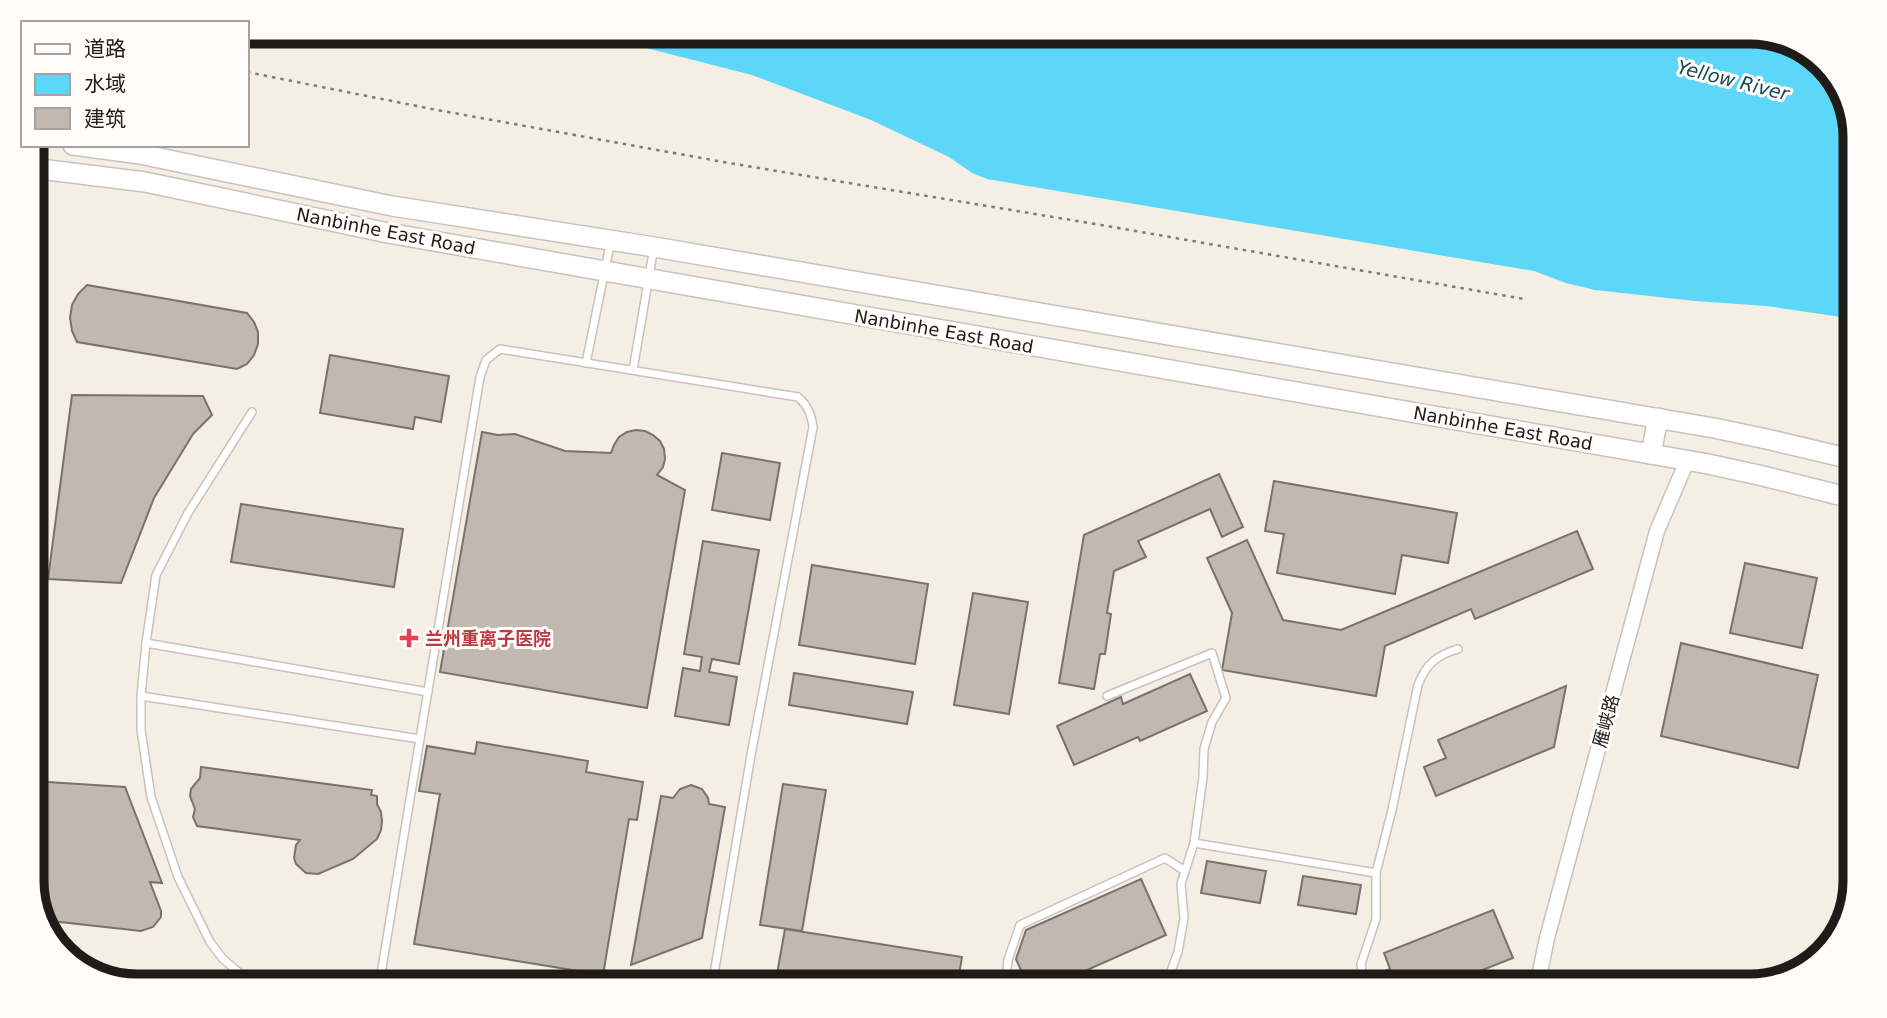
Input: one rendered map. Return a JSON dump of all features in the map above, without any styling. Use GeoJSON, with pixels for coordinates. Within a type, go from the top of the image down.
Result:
{"type":"FeatureCollection","features":[{"type":"Feature","properties":{"kind":"main road","name":"Nanbinhe East Road"},"geometry":{"type":"LineString","coordinates":[[88,147],[140,154],[392,206],[654,247],[1658,418],[1760,437],[1843,457]]}},
{"type":"Feature","properties":{"kind":"main road","name":"Nanbinhe East Road"},"geometry":{"type":"LineString","coordinates":[[44,169],[145,182],[388,233],[1651,454],[1763,476],[1843,496]]}},
{"type":"Feature","properties":{"kind":"main road"},"geometry":{"type":"LineString","coordinates":[[1651,454],[1658,418]]}},
{"type":"Feature","properties":{"kind":"street","name":"雁峡路"},"geometry":{"type":"LineString","coordinates":[[1540,974],[1657,531],[1687,461]]}},
{"type":"Feature","properties":{"kind":"lane"},"geometry":{"type":"LineString","coordinates":[[586,363],[611,240]]}},
{"type":"Feature","properties":{"kind":"lane"},"geometry":{"type":"LineString","coordinates":[[633,370],[654,247]]}},
{"type":"Feature","properties":{"kind":"lane"},"geometry":{"type":"LineString","coordinates":[[381,974],[482,368],[492,354],[500,349],[798,397],[811,415],[813,427],[751,755],[714,974]]}},
{"type":"Feature","properties":{"kind":"lane"},"geometry":{"type":"LineString","coordinates":[[240,974],[209,942],[178,877],[151,797],[141,730],[141,695],[156,575],[188,513],[252,412]]}},
{"type":"Feature","properties":{"kind":"lane"},"geometry":{"type":"LineString","coordinates":[[146,643],[428,692]]}},
{"type":"Feature","properties":{"kind":"lane"},"geometry":{"type":"LineString","coordinates":[[1362,974],[1361,964],[1376,919],[1376,873],[1418,685],[1423,671],[1433,660],[1458,649]]}},
{"type":"Feature","properties":{"kind":"lane"},"geometry":{"type":"LineString","coordinates":[[1107,696],[1212,653],[1226,698],[1212,722],[1204,748],[1194,843],[1181,884],[1184,918],[1178,952],[1170,974]]}},
{"type":"Feature","properties":{"kind":"lane"},"geometry":{"type":"LineString","coordinates":[[141,695],[420,739]]}},
{"type":"Feature","properties":{"kind":"lane"},"geometry":{"type":"LineString","coordinates":[[1194,843],[1376,873]]}},
{"type":"Feature","properties":{"kind":"lane"},"geometry":{"type":"LineString","coordinates":[[1006,974],[1008,960],[1020,925],[1165,858],[1185,871]]}},
{"type":"Feature","properties":{"kind":"path"},"geometry":{"type":"LineString","coordinates":[[248,72],[729,163],[1524,299]]}},
{"type":"Feature","properties":{"kind":"water","name":"Yellow River"},"geometry":{"type":"Polygon","coordinates":[[[630,44],[1750,44],[1774,47],[1791,53],[1812,67],[1828,85],[1838,107],[1843,131],[1843,317],[1767,306],[1595,290],[1534,271],[987,179],[972,173],[949,157],[871,120],[752,75],[630,44]]]}},
{"type":"Feature","properties":{"kind":"building"},"geometry":{"type":"Polygon","coordinates":[[[87,285],[247,313],[258,332],[254,355],[247,364],[237,369],[77,342],[70,318],[72,305],[87,285]]]}},
{"type":"Feature","properties":{"kind":"building"},"geometry":{"type":"Polygon","coordinates":[[[330,355],[449,376],[441,422],[415,417],[413,429],[320,413],[330,355]]]}},
{"type":"Feature","properties":{"kind":"building"},"geometry":{"type":"Polygon","coordinates":[[[72,395],[203,396],[212,415],[193,434],[154,498],[121,583],[48,579],[72,395]]]}},
{"type":"Feature","properties":{"kind":"building"},"geometry":{"type":"Polygon","coordinates":[[[636,430],[653,435],[664,449],[663,467],[657,475],[685,490],[647,708],[440,672],[482,432],[515,434],[565,451],[611,453],[619,437],[636,430]]]}},
{"type":"Feature","properties":{"kind":"building"},"geometry":{"type":"Polygon","coordinates":[[[722,453],[780,463],[770,520],[712,510],[722,453]]]}},
{"type":"Feature","properties":{"kind":"building"},"geometry":{"type":"Polygon","coordinates":[[[1219,474],[1243,527],[1222,537],[1210,509],[1138,541],[1146,557],[1114,571],[1107,613],[1111,614],[1105,654],[1100,654],[1094,689],[1059,683],[1084,535],[1219,474]]]}},
{"type":"Feature","properties":{"kind":"building"},"geometry":{"type":"Polygon","coordinates":[[[1274,481],[1457,513],[1448,563],[1402,555],[1395,594],[1277,573],[1284,534],[1265,531],[1274,481]]]}},
{"type":"Feature","properties":{"kind":"building"},"geometry":{"type":"Polygon","coordinates":[[[241,504],[403,529],[394,587],[231,562],[241,504]]]}},
{"type":"Feature","properties":{"kind":"building"},"geometry":{"type":"Polygon","coordinates":[[[1577,531],[1593,569],[1475,619],[1471,609],[1385,646],[1376,696],[1222,670],[1232,613],[1207,558],[1247,540],[1283,620],[1341,630],[1577,531]]]}},
{"type":"Feature","properties":{"kind":"building"},"geometry":{"type":"Polygon","coordinates":[[[703,541],[759,550],[739,664],[712,659],[709,672],[737,677],[729,725],[675,716],[683,668],[700,671],[702,657],[684,654],[703,541]]]}},
{"type":"Feature","properties":{"kind":"building"},"geometry":{"type":"Polygon","coordinates":[[[1745,563],[1817,578],[1802,648],[1730,633],[1745,563]]]}},
{"type":"Feature","properties":{"kind":"building"},"geometry":{"type":"Polygon","coordinates":[[[812,565],[928,584],[915,664],[799,645],[812,565]]]}},
{"type":"Feature","properties":{"kind":"building"},"geometry":{"type":"Polygon","coordinates":[[[973,593],[1028,602],[1009,714],[954,705],[973,593]]]}},
{"type":"Feature","properties":{"kind":"building"},"geometry":{"type":"Polygon","coordinates":[[[1681,643],[1818,675],[1798,768],[1661,736],[1681,643]]]}},
{"type":"Feature","properties":{"kind":"building"},"geometry":{"type":"Polygon","coordinates":[[[794,673],[913,692],[907,724],[789,705],[794,673]]]}},
{"type":"Feature","properties":{"kind":"building"},"geometry":{"type":"Polygon","coordinates":[[[1190,674],[1207,711],[1140,741],[1138,737],[1074,765],[1057,726],[1121,697],[1123,704],[1190,674]]]}},
{"type":"Feature","properties":{"kind":"building"},"geometry":{"type":"Polygon","coordinates":[[[1566,686],[1554,747],[1436,796],[1424,767],[1446,758],[1438,740],[1566,686]]]}},
{"type":"Feature","properties":{"kind":"building"},"geometry":{"type":"Polygon","coordinates":[[[477,742],[588,761],[586,772],[643,782],[637,820],[629,819],[603,974],[414,944],[440,794],[419,791],[427,746],[475,754],[477,742]]]}},
{"type":"Feature","properties":{"kind":"building"},"geometry":{"type":"Polygon","coordinates":[[[201,767],[372,790],[371,795],[377,796],[381,812],[381,830],[377,839],[353,859],[318,874],[306,873],[296,864],[294,858],[296,845],[300,840],[197,826],[190,796],[191,789],[200,778],[201,767]]]}},
{"type":"Feature","properties":{"kind":"building"},"geometry":{"type":"Polygon","coordinates":[[[44,782],[125,787],[162,883],[150,882],[161,917],[153,927],[141,931],[53,921],[44,887],[44,782]]]}},
{"type":"Feature","properties":{"kind":"building"},"geometry":{"type":"Polygon","coordinates":[[[783,784],[826,790],[802,931],[760,925],[783,784]]]}},
{"type":"Feature","properties":{"kind":"building"},"geometry":{"type":"Polygon","coordinates":[[[691,785],[702,789],[709,804],[725,807],[702,938],[631,965],[661,796],[673,798],[680,789],[691,785]]]}},
{"type":"Feature","properties":{"kind":"building"},"geometry":{"type":"Polygon","coordinates":[[[1207,861],[1266,871],[1260,903],[1201,893],[1207,861]]]}},
{"type":"Feature","properties":{"kind":"building"},"geometry":{"type":"Polygon","coordinates":[[[1303,876],[1361,885],[1356,914],[1298,905],[1303,876]]]}},
{"type":"Feature","properties":{"kind":"building"},"geometry":{"type":"Polygon","coordinates":[[[1141,879],[1166,935],[1078,974],[1023,974],[1016,959],[1026,930],[1141,879]]]}},
{"type":"Feature","properties":{"kind":"building"},"geometry":{"type":"Polygon","coordinates":[[[1493,910],[1513,958],[1472,974],[1377,974],[1390,969],[1384,953],[1493,910]]]}},
{"type":"Feature","properties":{"kind":"building"},"geometry":{"type":"Polygon","coordinates":[[[785,929],[962,957],[959,974],[777,974],[785,929]]]}},
{"type":"Feature","properties":{"kind":"place","name":"兰州重离子医院"},"geometry":{"type":"Point","coordinates":[409,638]}}]}
